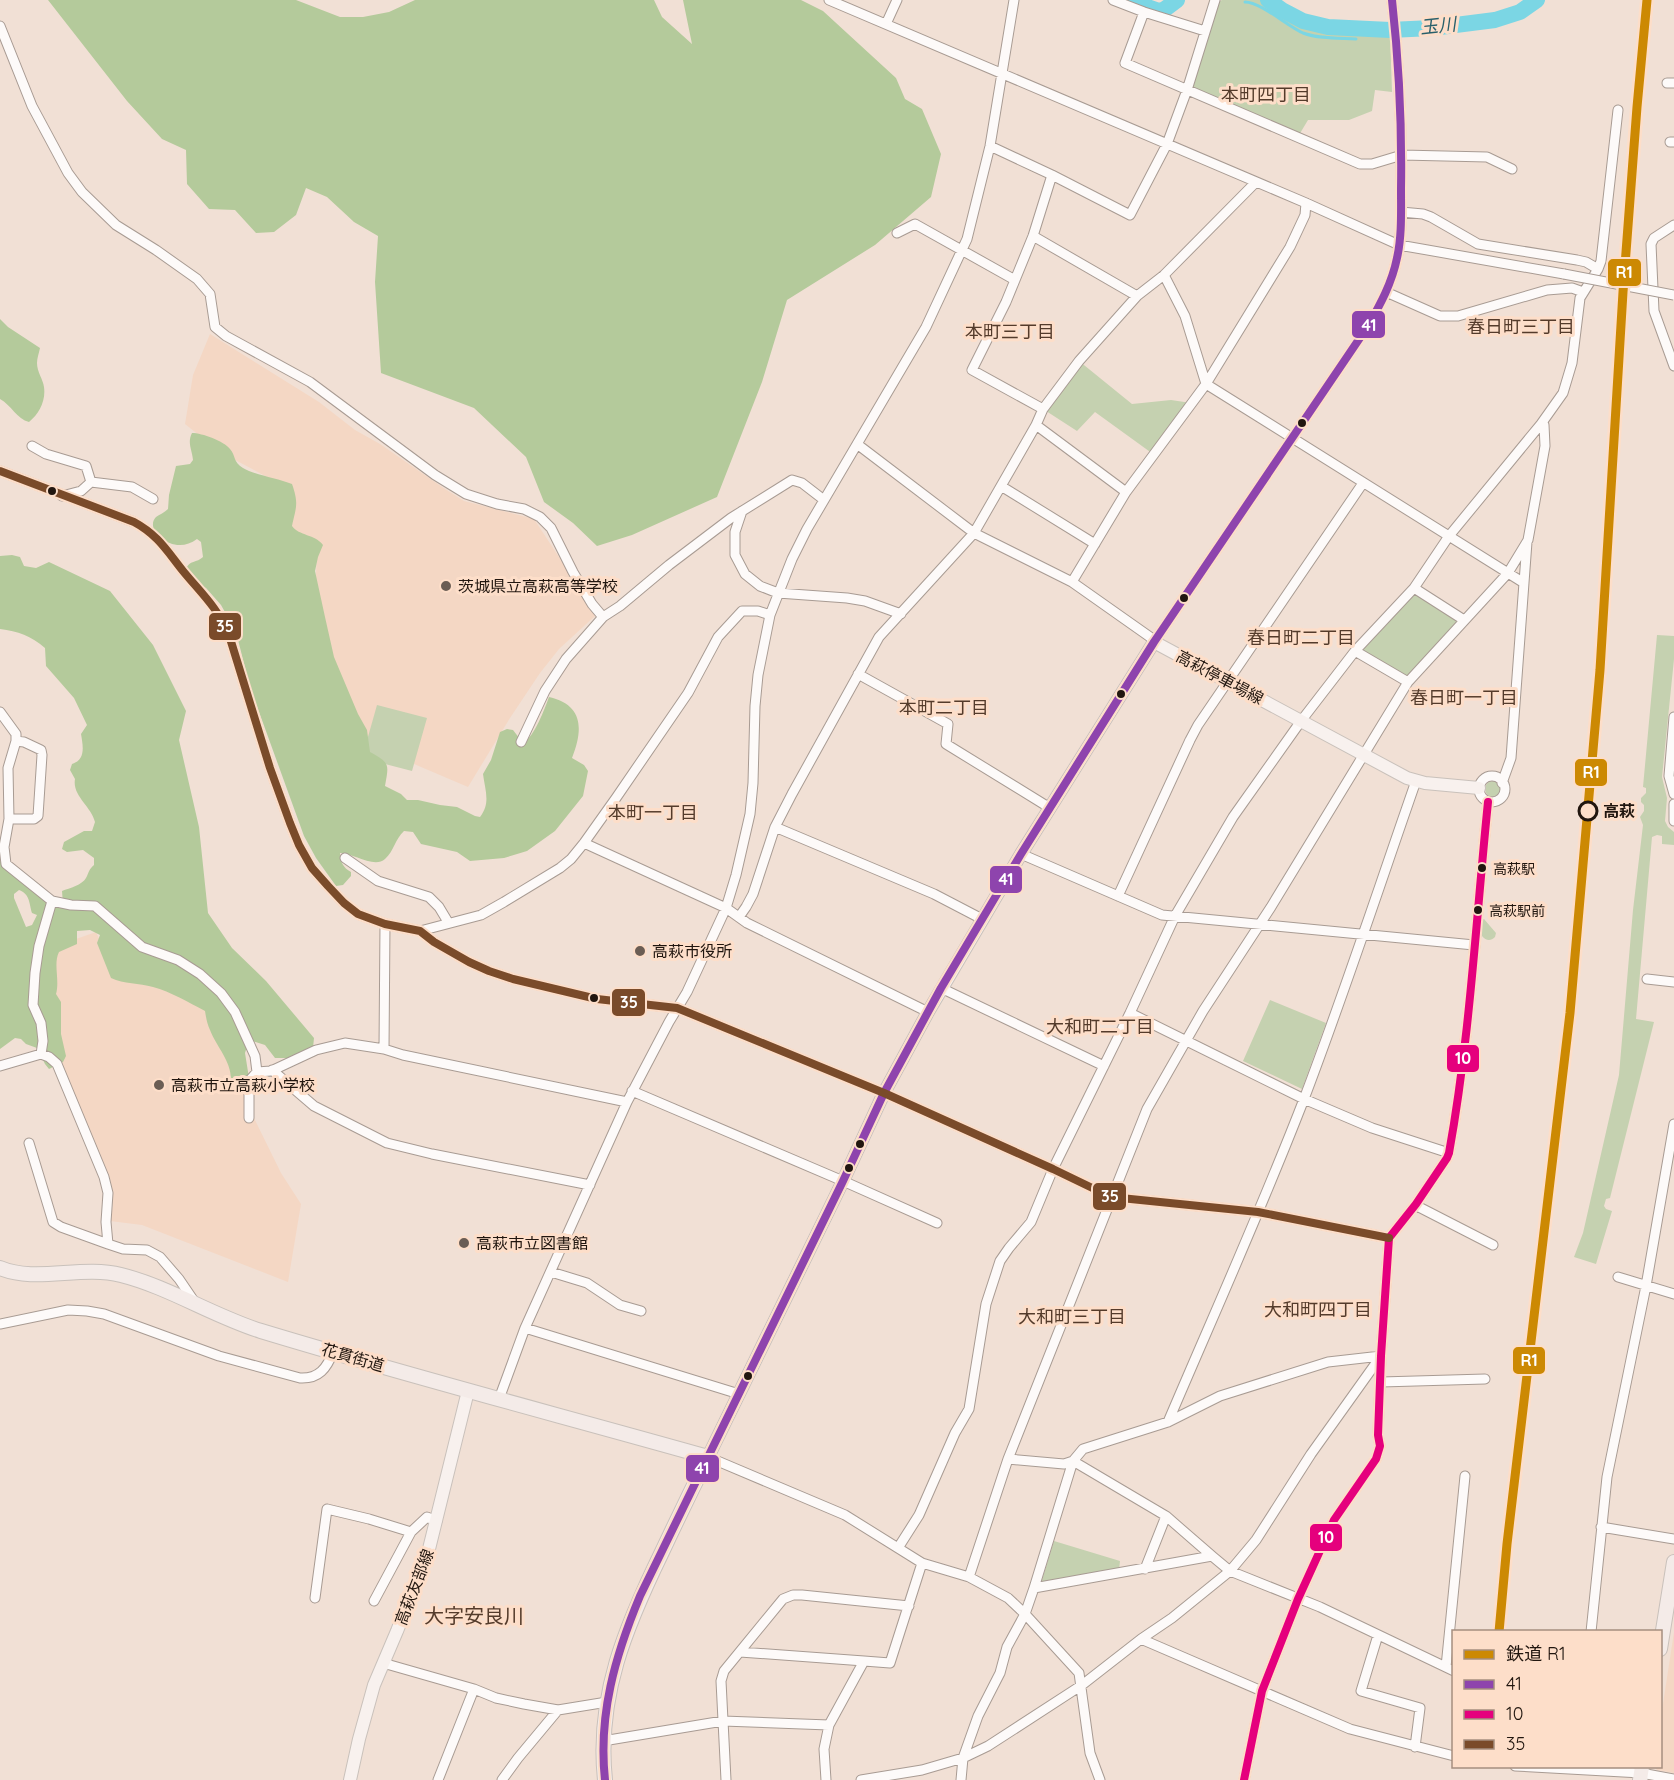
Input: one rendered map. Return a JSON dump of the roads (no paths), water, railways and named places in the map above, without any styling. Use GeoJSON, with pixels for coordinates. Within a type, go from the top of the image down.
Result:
{"type":"FeatureCollection","features":[{"type":"Feature","properties":{"kind":"highway","name":"花貫街道"},"geometry":{"type":"LineString","coordinates":[[0,1268],[12,1273],[31,1274],[92,1269],[122,1275],[258,1330],[708,1457]]}},
{"type":"Feature","properties":{"kind":"highway"},"geometry":{"type":"LineString","coordinates":[[605,1780],[603,1741],[607,1702],[618,1655],[640,1596],[708,1457]]}},
{"type":"Feature","properties":{"kind":"highway"},"geometry":{"type":"LineString","coordinates":[[1662,1637],[1674,1562]]}},
{"type":"Feature","properties":{"kind":"main road","name":"高萩停車場線"},"geometry":{"type":"LineString","coordinates":[[1155,642],[1364,756],[1416,781],[1479,788]]}},
{"type":"Feature","properties":{"kind":"main road"},"geometry":{"type":"LineString","coordinates":[[708,1457],[884,1093],[941,988],[1050,807],[1155,642]]}},
{"type":"Feature","properties":{"kind":"main road","name":"高萩友部線"},"geometry":{"type":"LineString","coordinates":[[350,1780],[369,1702],[417,1581],[437,1521],[468,1391]]}},
{"type":"Feature","properties":{"kind":"street"},"geometry":{"type":"LineString","coordinates":[[830,0],[1399,244],[1674,296]]}},
{"type":"Feature","properties":{"kind":"street"},"geometry":{"type":"LineString","coordinates":[[886,24],[897,0]]}},
{"type":"Feature","properties":{"kind":"street"},"geometry":{"type":"LineString","coordinates":[[499,1399],[525,1328],[632,1091],[687,992],[726,908],[750,814],[758,675],[770,615],[792,559],[856,444],[926,327],[967,238],[990,146],[1014,0]]}},
{"type":"Feature","properties":{"kind":"street"},"geometry":{"type":"LineString","coordinates":[[1113,0],[1205,31]]}},
{"type":"Feature","properties":{"kind":"street"},"geometry":{"type":"LineString","coordinates":[[990,146],[1130,215],[1167,144],[1187,90],[1215,0]]}},
{"type":"Feature","properties":{"kind":"street"},"geometry":{"type":"LineString","coordinates":[[856,444],[974,533],[1072,582],[1155,642],[1368,326],[1386,292],[1395,267],[1401,212],[1402,155],[1392,0]]}},
{"type":"Feature","properties":{"kind":"street"},"geometry":{"type":"LineString","coordinates":[[1144,12],[1125,63],[1187,90],[1360,164],[1372,164],[1402,155],[1487,157],[1512,170]]}},
{"type":"Feature","properties":{"kind":"street"},"geometry":{"type":"LineString","coordinates":[[0,26],[32,106],[68,173],[82,192],[116,225],[197,279],[210,294],[215,327],[226,336],[310,382],[435,475],[466,494],[497,504],[524,509],[540,517],[551,528],[573,572],[592,604],[603,617]]}},
{"type":"Feature","properties":{"kind":"street"},"geometry":{"type":"LineString","coordinates":[[898,1548],[919,1515],[955,1433],[969,1409],[986,1304],[1000,1262],[1031,1222],[1053,1168],[1175,916],[1233,818],[1301,721],[1355,651],[1414,588],[1449,536],[1541,424],[1563,393],[1572,363],[1580,298],[1601,261],[1618,110]]}},
{"type":"Feature","properties":{"kind":"street"},"geometry":{"type":"LineString","coordinates":[[1043,409],[972,370],[1015,280],[1033,236],[1052,175]]}},
{"type":"Feature","properties":{"kind":"street"},"geometry":{"type":"LineString","coordinates":[[739,916],[753,894],[775,827],[879,637],[974,533],[1043,409],[1071,369],[1137,296],[1164,275],[1256,182]]}},
{"type":"Feature","properties":{"kind":"street"},"geometry":{"type":"LineString","coordinates":[[1072,582],[1125,492],[1206,384],[1290,247],[1305,215],[1306,203]]}},
{"type":"Feature","properties":{"kind":"street"},"geometry":{"type":"LineString","coordinates":[[1401,212],[1424,214],[1478,244],[1577,260],[1598,269]]}},
{"type":"Feature","properties":{"kind":"street"},"geometry":{"type":"LineString","coordinates":[[897,233],[915,224],[1015,280]]}},
{"type":"Feature","properties":{"kind":"street"},"geometry":{"type":"LineString","coordinates":[[1674,225],[1654,238],[1651,244],[1654,311],[1674,366]]}},
{"type":"Feature","properties":{"kind":"street"},"geometry":{"type":"LineString","coordinates":[[1033,236],[1137,296]]}},
{"type":"Feature","properties":{"kind":"street"},"geometry":{"type":"LineString","coordinates":[[1164,275],[1185,316],[1206,384],[1524,583]]}},
{"type":"Feature","properties":{"kind":"street"},"geometry":{"type":"LineString","coordinates":[[1386,292],[1447,317],[1458,316],[1547,290],[1572,288],[1583,291]]}},
{"type":"Feature","properties":{"kind":"street"},"geometry":{"type":"LineString","coordinates":[[1502,783],[1511,758],[1527,540],[1545,446],[1544,425],[1541,424]]}},
{"type":"Feature","properties":{"kind":"street"},"geometry":{"type":"LineString","coordinates":[[1036,425],[1125,492]]}},
{"type":"Feature","properties":{"kind":"street"},"geometry":{"type":"LineString","coordinates":[[32,446],[45,454],[86,466],[91,482]]}},
{"type":"Feature","properties":{"kind":"street"},"geometry":{"type":"LineString","coordinates":[[0,471],[134,522],[148,530],[165,546],[222,619],[270,768],[299,845],[312,868],[344,903],[358,914],[385,924],[420,931],[434,942],[469,962],[513,979],[597,999],[677,1008],[884,1093],[1053,1168],[1112,1197],[1258,1212],[1389,1238]]}},
{"type":"Feature","properties":{"kind":"street"},"geometry":{"type":"LineString","coordinates":[[521,741],[545,691],[566,659],[603,617],[742,511],[792,480],[802,483],[824,500]]}},
{"type":"Feature","properties":{"kind":"street"},"geometry":{"type":"LineString","coordinates":[[62,496],[81,491],[91,482],[132,487],[153,499]]}},
{"type":"Feature","properties":{"kind":"street"},"geometry":{"type":"LineString","coordinates":[[1119,896],[1190,740],[1227,681],[1364,483]]}},
{"type":"Feature","properties":{"kind":"street"},"geometry":{"type":"LineString","coordinates":[[1001,486],[1095,544]]}},
{"type":"Feature","properties":{"kind":"street"},"geometry":{"type":"LineString","coordinates":[[742,511],[735,532],[735,555],[746,574],[760,586],[778,593],[865,601],[901,614]]}},
{"type":"Feature","properties":{"kind":"street"},"geometry":{"type":"LineString","coordinates":[[969,1577],[1008,1459],[1147,1108],[1203,1011],[1260,924],[1408,682],[1508,573],[1527,540]]}},
{"type":"Feature","properties":{"kind":"street"},"geometry":{"type":"LineString","coordinates":[[1414,588],[1464,620]]}},
{"type":"Feature","properties":{"kind":"street"},"geometry":{"type":"LineString","coordinates":[[420,931],[481,915],[560,868],[571,859],[688,693],[718,637],[742,611],[758,611],[770,615]]}},
{"type":"Feature","properties":{"kind":"street"},"geometry":{"type":"LineString","coordinates":[[1355,651],[1408,682]]}},
{"type":"Feature","properties":{"kind":"street"},"geometry":{"type":"LineString","coordinates":[[858,674],[948,724],[946,744],[1050,807]]}},
{"type":"Feature","properties":{"kind":"street"},"geometry":{"type":"LineString","coordinates":[[0,712],[16,734],[8,768],[9,819],[4,847],[6,864],[52,901],[95,906],[142,947],[178,960],[200,974],[221,993],[235,1012],[255,1056],[257,1072]]}},
{"type":"Feature","properties":{"kind":"street"},"geometry":{"type":"LineString","coordinates":[[1674,717],[1669,776],[1674,794]]}},
{"type":"Feature","properties":{"kind":"street"},"geometry":{"type":"LineString","coordinates":[[9,819],[34,819],[38,816],[41,791],[41,750],[16,741]]}},
{"type":"Feature","properties":{"kind":"street"},"geometry":{"type":"LineString","coordinates":[[1495,777],[1502,783],[1504,790],[1502,797],[1488,802],[1481,797],[1479,788],[1483,780],[1495,777]]}},
{"type":"Feature","properties":{"kind":"street"},"geometry":{"type":"LineString","coordinates":[[1168,1422],[1304,1099],[1416,781]]}},
{"type":"Feature","properties":{"kind":"street"},"geometry":{"type":"LineString","coordinates":[[1245,1780],[1262,1691],[1298,1599],[1334,1520],[1376,1459],[1380,1446],[1378,1436],[1381,1356],[1389,1238],[1415,1205],[1449,1153],[1474,945],[1488,802]]}},
{"type":"Feature","properties":{"kind":"street"},"geometry":{"type":"LineString","coordinates":[[1674,804],[1674,821]]}},
{"type":"Feature","properties":{"kind":"street"},"geometry":{"type":"LineString","coordinates":[[775,827],[934,894],[982,919]]}},
{"type":"Feature","properties":{"kind":"street"},"geometry":{"type":"LineString","coordinates":[[584,843],[726,908],[747,923],[928,1012]]}},
{"type":"Feature","properties":{"kind":"street"},"geometry":{"type":"LineString","coordinates":[[1021,854],[1162,915],[1474,945]]}},
{"type":"Feature","properties":{"kind":"street"},"geometry":{"type":"LineString","coordinates":[[345,858],[378,880],[429,897],[439,907],[448,922]]}},
{"type":"Feature","properties":{"kind":"street"},"geometry":{"type":"LineString","coordinates":[[41,1054],[43,1041],[41,1023],[33,1005],[34,973],[52,901]]}},
{"type":"Feature","properties":{"kind":"street"},"geometry":{"type":"LineString","coordinates":[[384,1049],[385,924]]}},
{"type":"Feature","properties":{"kind":"street"},"geometry":{"type":"LineString","coordinates":[[1647,979],[1674,982]]}},
{"type":"Feature","properties":{"kind":"street"},"geometry":{"type":"LineString","coordinates":[[941,988],[1104,1066]]}},
{"type":"Feature","properties":{"kind":"street"},"geometry":{"type":"LineString","coordinates":[[1130,1013],[1304,1099],[1372,1128],[1449,1153]]}},
{"type":"Feature","properties":{"kind":"street"},"geometry":{"type":"LineString","coordinates":[[249,1118],[249,1081],[257,1072],[272,1070],[316,1050],[345,1043],[384,1049],[403,1055],[627,1102]]}},
{"type":"Feature","properties":{"kind":"street"},"geometry":{"type":"LineString","coordinates":[[0,1066],[41,1054],[57,1064],[104,1177],[108,1193],[106,1222],[108,1244]]}},
{"type":"Feature","properties":{"kind":"street"},"geometry":{"type":"LineString","coordinates":[[272,1070],[314,1106],[387,1143],[590,1185]]}},
{"type":"Feature","properties":{"kind":"street"},"geometry":{"type":"LineString","coordinates":[[632,1091],[937,1223]]}},
{"type":"Feature","properties":{"kind":"street"},"geometry":{"type":"LineString","coordinates":[[1591,1630],[1607,1477],[1646,1286],[1674,1124]]}},
{"type":"Feature","properties":{"kind":"street"},"geometry":{"type":"LineString","coordinates":[[29,1143],[53,1222],[123,1249],[147,1250],[160,1257],[179,1279],[197,1306]]}},
{"type":"Feature","properties":{"kind":"street"},"geometry":{"type":"LineString","coordinates":[[1415,1205],[1493,1245]]}},
{"type":"Feature","properties":{"kind":"street"},"geometry":{"type":"LineString","coordinates":[[551,1272],[587,1283],[620,1305],[641,1311]]}},
{"type":"Feature","properties":{"kind":"street"},"geometry":{"type":"LineString","coordinates":[[1618,1277],[1674,1294]]}},
{"type":"Feature","properties":{"kind":"street"},"geometry":{"type":"LineString","coordinates":[[0,1324],[68,1310],[104,1314],[219,1356],[300,1378],[316,1376],[328,1364],[333,1352]]}},
{"type":"Feature","properties":{"kind":"street"},"geometry":{"type":"LineString","coordinates":[[525,1328],[739,1394]]}},
{"type":"Feature","properties":{"kind":"street"},"geometry":{"type":"LineString","coordinates":[[961,1780],[963,1758],[978,1716],[1000,1673],[1007,1647],[1025,1614],[1073,1461],[1083,1449],[1168,1422],[1220,1396],[1328,1362],[1381,1356]]}},
{"type":"Feature","properties":{"kind":"street"},"geometry":{"type":"LineString","coordinates":[[861,1780],[922,1770],[963,1758],[988,1746],[1082,1685],[1172,1618],[1230,1571],[1256,1540],[1311,1454],[1381,1356]]}},
{"type":"Feature","properties":{"kind":"street"},"geometry":{"type":"LineString","coordinates":[[1381,1382],[1485,1379]]}},
{"type":"Feature","properties":{"kind":"street"},"geometry":{"type":"LineString","coordinates":[[708,1457],[845,1515],[922,1563],[969,1577],[1008,1598],[1079,1673],[1090,1753],[1100,1780]]}},
{"type":"Feature","properties":{"kind":"street"},"geometry":{"type":"LineString","coordinates":[[1008,1459],[1064,1464],[1073,1461],[1166,1516],[1230,1571],[1320,1607],[1450,1669],[1452,1643]]}},
{"type":"Feature","properties":{"kind":"street"},"geometry":{"type":"LineString","coordinates":[[1453,1630],[1465,1476]]}},
{"type":"Feature","properties":{"kind":"street"},"geometry":{"type":"LineString","coordinates":[[315,1598],[327,1509],[411,1532]]}},
{"type":"Feature","properties":{"kind":"street"},"geometry":{"type":"LineString","coordinates":[[1145,1569],[1166,1516]]}},
{"type":"Feature","properties":{"kind":"street"},"geometry":{"type":"LineString","coordinates":[[374,1601],[411,1532],[427,1517],[437,1521]]}},
{"type":"Feature","properties":{"kind":"street"},"geometry":{"type":"LineString","coordinates":[[1602,1527],[1674,1539]]}},
{"type":"Feature","properties":{"kind":"street"},"geometry":{"type":"LineString","coordinates":[[1034,1588],[1212,1556]]}},
{"type":"Feature","properties":{"kind":"street"},"geometry":{"type":"LineString","coordinates":[[740,1652],[890,1663],[922,1563]]}},
{"type":"Feature","properties":{"kind":"street"},"geometry":{"type":"LineString","coordinates":[[726,1780],[721,1681],[724,1671],[783,1599],[793,1595],[909,1606]]}},
{"type":"Feature","properties":{"kind":"street"},"geometry":{"type":"LineString","coordinates":[[1378,1635],[1361,1691],[1420,1707],[1415,1747]]}},
{"type":"Feature","properties":{"kind":"street"},"geometry":{"type":"LineString","coordinates":[[1141,1639],[1350,1729],[1452,1756]]}},
{"type":"Feature","properties":{"kind":"street"},"geometry":{"type":"LineString","coordinates":[[826,1780],[824,1749],[829,1725],[864,1661]]}},
{"type":"Feature","properties":{"kind":"street"},"geometry":{"type":"LineString","coordinates":[[383,1663],[474,1689],[496,1698],[558,1710],[607,1702]]}},
{"type":"Feature","properties":{"kind":"street"},"geometry":{"type":"LineString","coordinates":[[438,1780],[474,1689]]}},
{"type":"Feature","properties":{"kind":"street"},"geometry":{"type":"LineString","coordinates":[[502,1780],[558,1710]]}},
{"type":"Feature","properties":{"kind":"street"},"geometry":{"type":"LineString","coordinates":[[603,1741],[723,1721],[829,1725]]}},
{"type":"Feature","properties":{"kind":"street"},"geometry":{"type":"LineString","coordinates":[[1526,1768],[1568,1772],[1641,1773],[1674,1779]]}},
{"type":"Feature","properties":{"kind":"waterway","name":"玉川"},"geometry":{"type":"LineString","coordinates":[[1127,0],[1159,11],[1177,0]]}},
{"type":"Feature","properties":{"kind":"waterway","name":"玉川"},"geometry":{"type":"LineString","coordinates":[[1268,0],[1303,21],[1328,27],[1390,30],[1432,28],[1495,20],[1520,12],[1537,0]]}},
{"type":"Feature","properties":{"kind":"waterway"},"geometry":{"type":"LineString","coordinates":[[1245,2],[1259,6],[1303,33],[1322,37],[1356,39]]}},
{"type":"Feature","properties":{"kind":"rail line","name":"R1"},"geometry":{"type":"LineString","coordinates":[[1499,1630],[1507,1544],[1570,1013],[1600,670],[1623,292],[1647,0]]}},
{"type":"Feature","properties":{"kind":"place","name":"茨城県立高萩高等学校"},"geometry":{"type":"Point","coordinates":[446,586]}},
{"type":"Feature","properties":{"kind":"place","name":"高萩"},"geometry":{"type":"Point","coordinates":[1588,811]}},
{"type":"Feature","properties":{"kind":"place","name":"高萩駅"},"geometry":{"type":"Point","coordinates":[1482,868]}},
{"type":"Feature","properties":{"kind":"place","name":"高萩駅前"},"geometry":{"type":"Point","coordinates":[1478,910]}},
{"type":"Feature","properties":{"kind":"place","name":"高萩市役所"},"geometry":{"type":"Point","coordinates":[640,951]}},
{"type":"Feature","properties":{"kind":"place","name":"高萩市立高萩小学校"},"geometry":{"type":"Point","coordinates":[159,1085]}},
{"type":"Feature","properties":{"kind":"place","name":"高萩市立図書館"},"geometry":{"type":"Point","coordinates":[464,1243]}},
{"type":"Feature","properties":{"kind":"district","name":"本町四丁目"},"geometry":{"type":"Point","coordinates":[1266,95]}},
{"type":"Feature","properties":{"kind":"district","name":"春日町三丁目"},"geometry":{"type":"Point","coordinates":[1521,327]}},
{"type":"Feature","properties":{"kind":"district","name":"本町三丁目"},"geometry":{"type":"Point","coordinates":[1010,332]}},
{"type":"Feature","properties":{"kind":"district","name":"春日町二丁目"},"geometry":{"type":"Point","coordinates":[1301,638]}},
{"type":"Feature","properties":{"kind":"district","name":"春日町一丁目"},"geometry":{"type":"Point","coordinates":[1464,698]}},
{"type":"Feature","properties":{"kind":"district","name":"本町二丁目"},"geometry":{"type":"Point","coordinates":[944,708]}},
{"type":"Feature","properties":{"kind":"district","name":"本町一丁目"},"geometry":{"type":"Point","coordinates":[653,813]}},
{"type":"Feature","properties":{"kind":"district","name":"大和町二丁目"},"geometry":{"type":"Point","coordinates":[1100,1027]}},
{"type":"Feature","properties":{"kind":"district","name":"大和町四丁目"},"geometry":{"type":"Point","coordinates":[1318,1310]}},
{"type":"Feature","properties":{"kind":"district","name":"大和町三丁目"},"geometry":{"type":"Point","coordinates":[1072,1317]}},
{"type":"Feature","properties":{"kind":"district","name":"大字安良川"},"geometry":{"type":"Point","coordinates":[474,1616]}}]}
